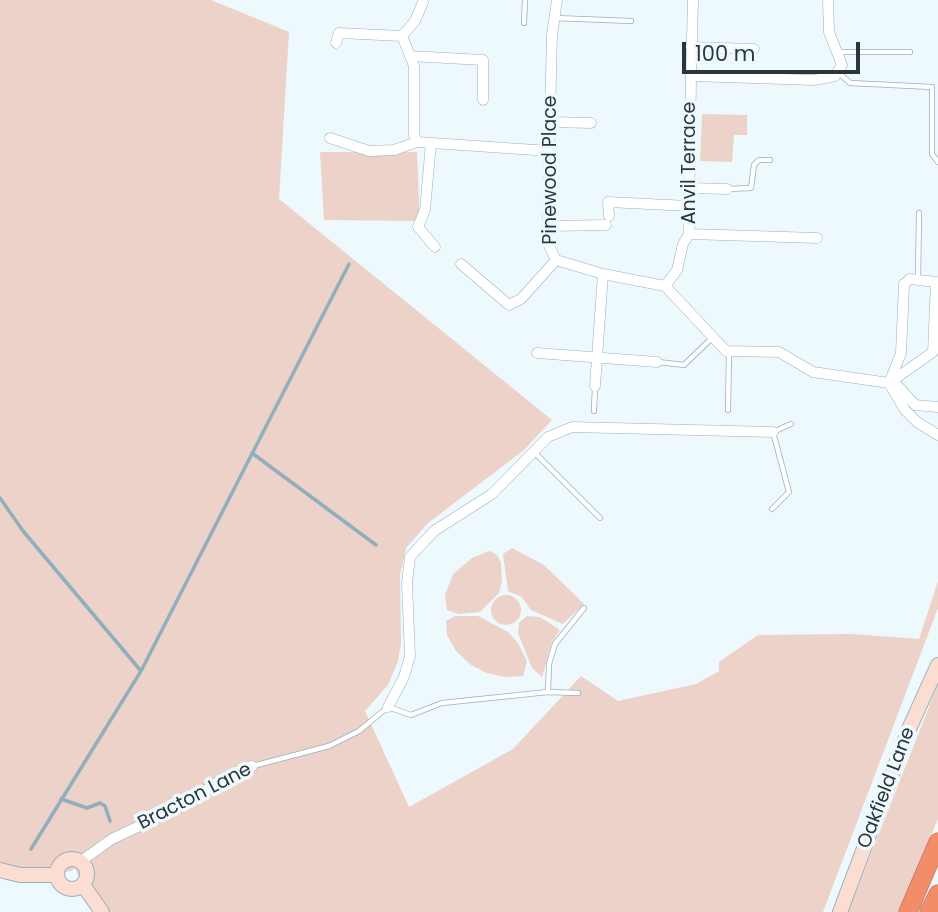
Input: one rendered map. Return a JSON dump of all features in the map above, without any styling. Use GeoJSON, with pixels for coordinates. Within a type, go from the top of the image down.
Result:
{"type":"FeatureCollection","features":[{"type":"Feature","properties":{"kind":"highway"},"geometry":{"type":"LineString","coordinates":[[908,912],[938,842]]}},
{"type":"Feature","properties":{"kind":"highway"},"geometry":{"type":"LineString","coordinates":[[929,912],[938,894]]}},
{"type":"Feature","properties":{"kind":"street","name":"Pinewood Place"},"geometry":{"type":"LineString","coordinates":[[557,0],[553,18],[548,246],[556,260],[603,274],[665,286]]}},
{"type":"Feature","properties":{"kind":"street","name":"Anvil Terrace"},"geometry":{"type":"LineString","coordinates":[[665,286],[677,270],[683,244],[689,234],[693,0]]}},
{"type":"Feature","properties":{"kind":"street"},"geometry":{"type":"LineString","coordinates":[[828,0],[830,32],[842,65],[837,74]]}},
{"type":"Feature","properties":{"kind":"street"},"geometry":{"type":"LineString","coordinates":[[336,43],[340,33],[402,36],[415,22],[423,2]]}},
{"type":"Feature","properties":{"kind":"street"},"geometry":{"type":"LineString","coordinates":[[402,36],[414,66],[414,135],[417,142]]}},
{"type":"Feature","properties":{"kind":"street"},"geometry":{"type":"LineString","coordinates":[[691,47],[754,49]]}},
{"type":"Feature","properties":{"kind":"street"},"geometry":{"type":"LineString","coordinates":[[410,56],[483,60],[483,100]]}},
{"type":"Feature","properties":{"kind":"street","name":"Anvil Terrace"},"geometry":{"type":"LineString","coordinates":[[691,76],[814,80],[837,74]]}},
{"type":"Feature","properties":{"kind":"street"},"geometry":{"type":"LineString","coordinates":[[550,122],[591,123]]}},
{"type":"Feature","properties":{"kind":"street"},"geometry":{"type":"LineString","coordinates":[[330,138],[369,151],[394,150],[417,142],[550,151]]}},
{"type":"Feature","properties":{"kind":"street"},"geometry":{"type":"LineString","coordinates":[[431,143],[425,210],[418,227],[435,247]]}},
{"type":"Feature","properties":{"kind":"street"},"geometry":{"type":"LineString","coordinates":[[689,188],[727,188]]}},
{"type":"Feature","properties":{"kind":"street"},"geometry":{"type":"LineString","coordinates":[[548,226],[607,220],[608,202],[690,206]]}},
{"type":"Feature","properties":{"kind":"street"},"geometry":{"type":"LineString","coordinates":[[689,234],[817,238]]}},
{"type":"Feature","properties":{"kind":"street"},"geometry":{"type":"LineString","coordinates":[[461,264],[509,305],[521,299],[556,260]]}},
{"type":"Feature","properties":{"kind":"street"},"geometry":{"type":"LineString","coordinates":[[595,386],[603,274]]}},
{"type":"Feature","properties":{"kind":"street"},"geometry":{"type":"LineString","coordinates":[[918,279],[936,282],[933,352],[889,383],[901,351],[904,283],[918,279]]}},
{"type":"Feature","properties":{"kind":"street"},"geometry":{"type":"LineString","coordinates":[[665,286],[712,338],[729,352],[777,352],[819,374],[889,383],[898,386],[915,405],[938,407]]}},
{"type":"Feature","properties":{"kind":"street"},"geometry":{"type":"LineString","coordinates":[[537,354],[657,362]]}},
{"type":"Feature","properties":{"kind":"street"},"geometry":{"type":"LineString","coordinates":[[889,383],[905,410],[917,422],[938,435]]}},
{"type":"Feature","properties":{"kind":"street"},"geometry":{"type":"LineString","coordinates":[[388,707],[404,677],[410,656],[407,583],[410,557],[434,531],[492,494],[548,437],[572,426],[773,432]]}},
{"type":"Feature","properties":{"kind":"street","name":"Oakfield Lane"},"geometry":{"type":"LineString","coordinates":[[839,912],[909,729],[938,665]]}},
{"type":"Feature","properties":{"kind":"street","name":"Bracton Lane"},"geometry":{"type":"LineString","coordinates":[[81,861],[112,839],[186,804],[225,777],[252,766]]}},
{"type":"Feature","properties":{"kind":"street"},"geometry":{"type":"LineString","coordinates":[[57,875],[65,861],[81,861],[86,872],[83,885],[102,912]]}},
{"type":"Feature","properties":{"kind":"street"},"geometry":{"type":"LineString","coordinates":[[0,870],[20,875],[57,875]]}},
{"type":"Feature","properties":{"kind":"street"},"geometry":{"type":"LineString","coordinates":[[57,875],[66,888],[83,885]]}},
{"type":"Feature","properties":{"kind":"lane"},"geometry":{"type":"LineString","coordinates":[[524,0],[524,23]]}},
{"type":"Feature","properties":{"kind":"lane"},"geometry":{"type":"LineString","coordinates":[[553,18],[631,21]]}},
{"type":"Feature","properties":{"kind":"lane"},"geometry":{"type":"LineString","coordinates":[[839,52],[910,52]]}},
{"type":"Feature","properties":{"kind":"lane"},"geometry":{"type":"LineString","coordinates":[[837,74],[850,83],[932,87],[932,154],[938,162]]}},
{"type":"Feature","properties":{"kind":"lane"},"geometry":{"type":"LineString","coordinates":[[727,188],[751,188],[756,162],[770,160]]}},
{"type":"Feature","properties":{"kind":"lane"},"geometry":{"type":"LineString","coordinates":[[918,279],[919,213]]}},
{"type":"Feature","properties":{"kind":"lane"},"geometry":{"type":"LineString","coordinates":[[657,362],[684,365],[712,338]]}},
{"type":"Feature","properties":{"kind":"lane"},"geometry":{"type":"LineString","coordinates":[[728,410],[729,352]]}},
{"type":"Feature","properties":{"kind":"lane"},"geometry":{"type":"LineString","coordinates":[[594,411],[595,386]]}},
{"type":"Feature","properties":{"kind":"lane"},"geometry":{"type":"LineString","coordinates":[[772,509],[789,492],[773,432],[791,424]]}},
{"type":"Feature","properties":{"kind":"lane"},"geometry":{"type":"LineString","coordinates":[[534,452],[600,518]]}},
{"type":"Feature","properties":{"kind":"lane"},"geometry":{"type":"LineString","coordinates":[[548,692],[549,664],[555,644],[584,608]]}},
{"type":"Feature","properties":{"kind":"lane"},"geometry":{"type":"LineString","coordinates":[[388,707],[410,715],[442,703],[548,692],[578,692]]}},
{"type":"Feature","properties":{"kind":"lane","name":"Bracton Lane"},"geometry":{"type":"LineString","coordinates":[[252,766],[329,746],[359,731],[388,707]]}},
{"type":"Feature","properties":{"kind":"shaded area"},"geometry":{"type":"Polygon","coordinates":[[[0,0],[211,0],[289,32],[279,199],[552,420],[524,450],[428,523],[406,548],[400,575],[401,643],[398,661],[388,685],[365,711],[409,807],[513,749],[581,676],[618,701],[696,684],[719,671],[719,662],[758,635],[851,634],[919,639],[938,581],[938,608],[823,912],[102,912],[82,885],[75,868],[43,876],[0,870],[0,0]]]}},
{"type":"Feature","properties":{"kind":"shaded area"},"geometry":{"type":"Polygon","coordinates":[[[702,114],[747,115],[747,135],[734,135],[732,162],[700,161],[702,114]]]}},
{"type":"Feature","properties":{"kind":"shaded area"},"geometry":{"type":"Polygon","coordinates":[[[320,152],[417,152],[420,221],[324,220],[320,152]]]}},
{"type":"Feature","properties":{"kind":"shaded area"},"geometry":{"type":"Polygon","coordinates":[[[512,548],[544,565],[584,604],[563,624],[531,610],[522,597],[508,591],[503,554],[512,548]]]}},
{"type":"Feature","properties":{"kind":"shaded area"},"geometry":{"type":"Polygon","coordinates":[[[489,551],[497,555],[501,563],[502,582],[499,593],[480,612],[459,614],[447,610],[445,595],[453,574],[472,558],[489,551]]]}},
{"type":"Feature","properties":{"kind":"shaded area"},"geometry":{"type":"Polygon","coordinates":[[[506,595],[517,599],[521,610],[517,621],[506,625],[495,621],[491,610],[495,599],[506,595]]]}},
{"type":"Feature","properties":{"kind":"shaded area"},"geometry":{"type":"Polygon","coordinates":[[[455,616],[478,616],[508,632],[518,643],[527,661],[523,676],[504,677],[487,673],[471,665],[456,651],[447,635],[446,621],[455,616]]]}},
{"type":"Feature","properties":{"kind":"shaded area"},"geometry":{"type":"Polygon","coordinates":[[[527,616],[540,617],[560,630],[552,642],[542,677],[532,668],[518,633],[519,623],[527,616]]]}},
{"type":"Feature","properties":{"kind":"shaded area"},"geometry":{"type":"Polygon","coordinates":[[[938,684],[938,819],[899,912],[848,912],[938,684]]]}},
{"type":"Feature","properties":{"kind":"waterway"},"geometry":{"type":"LineString","coordinates":[[141,671],[349,264]]}},
{"type":"Feature","properties":{"kind":"waterway"},"geometry":{"type":"LineString","coordinates":[[252,453],[376,545]]}},
{"type":"Feature","properties":{"kind":"waterway"},"geometry":{"type":"LineString","coordinates":[[0,498],[23,531],[141,671],[31,849]]}},
{"type":"Feature","properties":{"kind":"waterway"},"geometry":{"type":"LineString","coordinates":[[61,799],[87,808],[100,803],[105,806],[110,821]]}}]}
